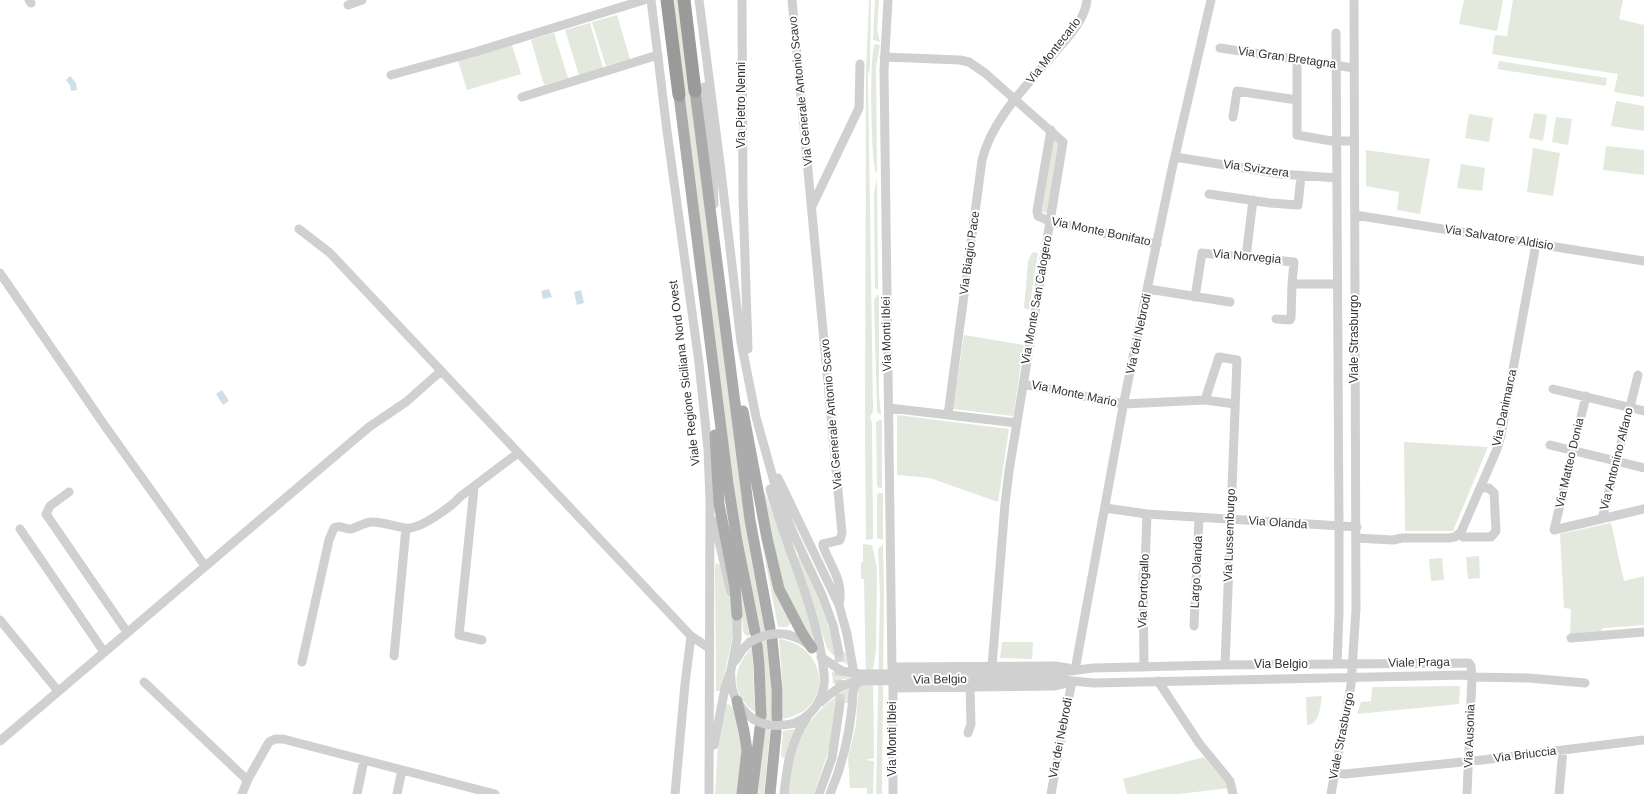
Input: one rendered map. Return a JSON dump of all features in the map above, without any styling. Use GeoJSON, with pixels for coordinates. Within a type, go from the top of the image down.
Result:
{"type":"FeatureCollection","features":[{"type":"Feature","properties":{"kind":"highway"},"geometry":{"type":"LineString","coordinates":[[667,0],[679,95]]}},
{"type":"Feature","properties":{"kind":"highway"},"geometry":{"type":"LineString","coordinates":[[684,0],[695,91]]}},
{"type":"Feature","properties":{"kind":"main road"},"geometry":{"type":"LineString","coordinates":[[695,91],[750,520],[770,628]]}},
{"type":"Feature","properties":{"kind":"main road"},"geometry":{"type":"LineString","coordinates":[[679,95],[728,484],[759,665],[757,717]]}},
{"type":"Feature","properties":{"kind":"main road"},"geometry":{"type":"LineString","coordinates":[[722,304],[767,538],[779,588],[795,620],[817,654]]}},
{"type":"Feature","properties":{"kind":"main road"},"geometry":{"type":"LineString","coordinates":[[706,307],[719,504],[735,586],[737,615]]}},
{"type":"Feature","properties":{"kind":"main road"},"geometry":{"type":"LineString","coordinates":[[772,639],[777,690],[777,719]]}},
{"type":"Feature","properties":{"kind":"main road"},"geometry":{"type":"LineString","coordinates":[[737,701],[747,750],[742,794]]}},
{"type":"Feature","properties":{"kind":"main road"},"geometry":{"type":"LineString","coordinates":[[752,794],[760,728]]}},
{"type":"Feature","properties":{"kind":"main road"},"geometry":{"type":"LineString","coordinates":[[770,794],[776,732]]}},
{"type":"Feature","properties":{"kind":"street"},"geometry":{"type":"LineString","coordinates":[[348,5],[362,0]]}},
{"type":"Feature","properties":{"kind":"street"},"geometry":{"type":"LineString","coordinates":[[391,75],[475,52],[644,0]]}},
{"type":"Feature","properties":{"kind":"street","name":"Viale Regione Siciliana Nord Ovest"},"geometry":{"type":"LineString","coordinates":[[651,0],[699,363],[708,449],[710,500],[709,794]]}},
{"type":"Feature","properties":{"kind":"street"},"geometry":{"type":"LineString","coordinates":[[699,0],[739,327],[770,490],[819,637],[817,654],[824,673],[824,688],[814,709],[797,733],[791,749],[784,794]]}},
{"type":"Feature","properties":{"kind":"street","name":"Via Pietro Nenni"},"geometry":{"type":"LineString","coordinates":[[742,0],[743,210],[750,384]]}},
{"type":"Feature","properties":{"kind":"street","name":"Via Generale Antonio Scavo"},"geometry":{"type":"LineString","coordinates":[[792,0],[813,205],[842,533],[840,540],[828,542],[823,544],[823,546],[838,579],[840,597],[839,605]]}},
{"type":"Feature","properties":{"kind":"street","name":"Via Monti Iblei"},"geometry":{"type":"LineString","coordinates":[[888,0],[884,57],[892,668]]}},
{"type":"Feature","properties":{"kind":"street","name":"Via Montecarlo"},"geometry":{"type":"LineString","coordinates":[[1016,99],[1081,19],[1087,0]]}},
{"type":"Feature","properties":{"kind":"street","name":"Via dei Nebrodi"},"geometry":{"type":"LineString","coordinates":[[1075,670],[1124,404],[1175,157],[1211,0]]}},
{"type":"Feature","properties":{"kind":"street","name":"Viale Strasburgo"},"geometry":{"type":"LineString","coordinates":[[1331,794],[1352,677],[1356,610],[1354,0]]}},
{"type":"Feature","properties":{"kind":"street","name":"Viale Strasburgo"},"geometry":{"type":"LineString","coordinates":[[1336,33],[1339,526],[1339,613],[1337,664],[1352,677]]}},
{"type":"Feature","properties":{"kind":"street","name":"Via Gran Bretagna"},"geometry":{"type":"LineString","coordinates":[[1220,48],[1354,68]]}},
{"type":"Feature","properties":{"kind":"street"},"geometry":{"type":"LineString","coordinates":[[705,50],[704,78],[713,181],[715,249]]}},
{"type":"Feature","properties":{"kind":"street"},"geometry":{"type":"LineString","coordinates":[[522,97],[658,55]]}},
{"type":"Feature","properties":{"kind":"street","name":"Via Monte San Calogero"},"geometry":{"type":"LineString","coordinates":[[884,57],[960,60],[969,62],[985,73],[1062,139],[1063,144],[1023,384],[1005,504],[992,666]]}},
{"type":"Feature","properties":{"kind":"street"},"geometry":{"type":"LineString","coordinates":[[1297,60],[1296,134],[1337,141],[1354,141]]}},
{"type":"Feature","properties":{"kind":"street","name":"Via Generale Antonio Scavo"},"geometry":{"type":"LineString","coordinates":[[813,205],[858,113],[860,104],[860,64]]}},
{"type":"Feature","properties":{"kind":"street"},"geometry":{"type":"LineString","coordinates":[[1233,117],[1237,90],[1297,100]]}},
{"type":"Feature","properties":{"kind":"street","name":"Via Biagio Pace"},"geometry":{"type":"LineString","coordinates":[[948,415],[982,160],[991,134],[1016,99]]}},
{"type":"Feature","properties":{"kind":"street","name":"Via Monte Bonifato"},"geometry":{"type":"LineString","coordinates":[[1051,130],[1036,214],[1042,219],[1050,222],[1157,244]]}},
{"type":"Feature","properties":{"kind":"street","name":"Via Svizzera"},"geometry":{"type":"LineString","coordinates":[[1175,157],[1281,174],[1337,178]]}},
{"type":"Feature","properties":{"kind":"street"},"geometry":{"type":"LineString","coordinates":[[1209,194],[1298,205],[1301,176]]}},
{"type":"Feature","properties":{"kind":"street"},"geometry":{"type":"LineString","coordinates":[[1246,257],[1253,200]]}},
{"type":"Feature","properties":{"kind":"street","name":"Via Pietro Nenni"},"geometry":{"type":"LineString","coordinates":[[726,216],[730,231],[736,233],[740,228],[743,210]]}},
{"type":"Feature","properties":{"kind":"street","name":"Via Salvatore Aldisio"},"geometry":{"type":"LineString","coordinates":[[1355,215],[1644,261]]}},
{"type":"Feature","properties":{"kind":"street"},"geometry":{"type":"LineString","coordinates":[[299,229],[330,253],[691,636],[709,648]]}},
{"type":"Feature","properties":{"kind":"street","name":"Via Danimarca"},"geometry":{"type":"LineString","coordinates":[[1460,532],[1497,449],[1503,428],[1536,244]]}},
{"type":"Feature","properties":{"kind":"street","name":"Via Norvegia"},"geometry":{"type":"LineString","coordinates":[[1195,298],[1202,254],[1294,262],[1292,284]]}},
{"type":"Feature","properties":{"kind":"street"},"geometry":{"type":"LineString","coordinates":[[0,273],[105,426],[204,566]]}},
{"type":"Feature","properties":{"kind":"street"},"geometry":{"type":"LineString","coordinates":[[1276,319],[1290,320],[1291,318],[1292,284],[1337,284]]}},
{"type":"Feature","properties":{"kind":"street"},"geometry":{"type":"LineString","coordinates":[[1148,289],[1195,298],[1230,302]]}},
{"type":"Feature","properties":{"kind":"street","name":"Via Lussemburgo"},"geometry":{"type":"LineString","coordinates":[[1205,400],[1219,357],[1237,360],[1225,665]]}},
{"type":"Feature","properties":{"kind":"street"},"geometry":{"type":"LineString","coordinates":[[0,741],[369,427],[406,402],[441,371]]}},
{"type":"Feature","properties":{"kind":"street","name":"Via Antonino Alfano"},"geometry":{"type":"LineString","coordinates":[[1602,519],[1638,375]]}},
{"type":"Feature","properties":{"kind":"street","name":"Via Monte Mario"},"geometry":{"type":"LineString","coordinates":[[1023,384],[1124,404]]}},
{"type":"Feature","properties":{"kind":"street"},"geometry":{"type":"LineString","coordinates":[[1553,389],[1644,411]]}},
{"type":"Feature","properties":{"kind":"street"},"geometry":{"type":"LineString","coordinates":[[1338,394],[1356,394]]}},
{"type":"Feature","properties":{"kind":"street","name":"Via Matteo Donia"},"geometry":{"type":"LineString","coordinates":[[1586,396],[1554,530],[1602,519]]}},
{"type":"Feature","properties":{"kind":"street"},"geometry":{"type":"LineString","coordinates":[[1124,404],[1205,400],[1235,404]]}},
{"type":"Feature","properties":{"kind":"street"},"geometry":{"type":"LineString","coordinates":[[889,408],[1017,423]]}},
{"type":"Feature","properties":{"kind":"street"},"geometry":{"type":"LineString","coordinates":[[756,417],[778,496],[789,524],[822,595],[828,611],[838,653]]}},
{"type":"Feature","properties":{"kind":"street"},"geometry":{"type":"LineString","coordinates":[[1550,445],[1644,468]]}},
{"type":"Feature","properties":{"kind":"street"},"geometry":{"type":"LineString","coordinates":[[766,452],[806,540],[839,605],[846,629],[854,672],[858,678],[854,687],[850,728],[843,760],[830,794]]}},
{"type":"Feature","properties":{"kind":"street"},"geometry":{"type":"LineString","coordinates":[[302,662],[328,540],[334,528],[340,526],[352,529],[371,522],[406,528],[413,527],[428,520],[456,502],[461,496],[474,488],[518,453]]}},
{"type":"Feature","properties":{"kind":"street"},"geometry":{"type":"LineString","coordinates":[[474,488],[459,635],[482,640]]}},
{"type":"Feature","properties":{"kind":"street"},"geometry":{"type":"LineString","coordinates":[[1356,538],[1393,540],[1402,538],[1449,538],[1454,537],[1460,532],[1463,537],[1491,537],[1496,531],[1494,493],[1489,488],[1482,488],[1479,490]]}},
{"type":"Feature","properties":{"kind":"street"},"geometry":{"type":"LineString","coordinates":[[69,492],[50,506],[46,514],[127,632]]}},
{"type":"Feature","properties":{"kind":"street"},"geometry":{"type":"LineString","coordinates":[[709,777],[721,707],[731,670],[737,638],[737,615],[723,563],[710,500]]}},
{"type":"Feature","properties":{"kind":"street","name":"Via Olanda"},"geometry":{"type":"LineString","coordinates":[[1105,508],[1146,514],[1356,527]]}},
{"type":"Feature","properties":{"kind":"street"},"geometry":{"type":"LineString","coordinates":[[1602,519],[1644,510]]}},
{"type":"Feature","properties":{"kind":"street","name":"Via Portogallo"},"geometry":{"type":"LineString","coordinates":[[1144,667],[1143,574],[1145,568],[1146,514]]}},
{"type":"Feature","properties":{"kind":"street","name":"Largo Olanda"},"geometry":{"type":"LineString","coordinates":[[1194,626],[1200,518]]}},
{"type":"Feature","properties":{"kind":"street"},"geometry":{"type":"LineString","coordinates":[[394,656],[406,528]]}},
{"type":"Feature","properties":{"kind":"street"},"geometry":{"type":"LineString","coordinates":[[20,529],[104,652]]}},
{"type":"Feature","properties":{"kind":"street"},"geometry":{"type":"LineString","coordinates":[[0,620],[58,692]]}},
{"type":"Feature","properties":{"kind":"street"},"geometry":{"type":"LineString","coordinates":[[814,709],[805,718],[795,723],[784,726],[764,724],[757,717],[741,708],[732,687],[731,670],[738,656],[754,640],[772,634],[789,635],[800,639],[817,654]]}},
{"type":"Feature","properties":{"kind":"street"},"geometry":{"type":"LineString","coordinates":[[1571,638],[1644,634]]}},
{"type":"Feature","properties":{"kind":"street"},"geometry":{"type":"LineString","coordinates":[[675,794],[691,636]]}},
{"type":"Feature","properties":{"kind":"street","name":"Via Belgio"},"geometry":{"type":"LineString","coordinates":[[817,654],[842,671],[858,678],[1054,676],[1075,670],[1144,667],[1353,664]]}},
{"type":"Feature","properties":{"kind":"street","name":"Viale Praga"},"geometry":{"type":"LineString","coordinates":[[1353,664],[1467,663],[1472,666],[1472,677]]}},
{"type":"Feature","properties":{"kind":"street","name":"Via Belgio"},"geometry":{"type":"LineString","coordinates":[[892,668],[1055,666],[1075,670]]}},
{"type":"Feature","properties":{"kind":"street"},"geometry":{"type":"LineString","coordinates":[[1184,666],[1188,670],[1189,674],[1184,680]]}},
{"type":"Feature","properties":{"kind":"street"},"geometry":{"type":"LineString","coordinates":[[1208,666],[1204,671],[1205,677],[1208,680]]}},
{"type":"Feature","properties":{"kind":"street","name":"Viale Praga"},"geometry":{"type":"LineString","coordinates":[[1352,677],[1466,675],[1472,677],[1529,678],[1585,683]]}},
{"type":"Feature","properties":{"kind":"street","name":"Via Belgio"},"geometry":{"type":"LineString","coordinates":[[1054,676],[1072,681],[1093,683],[1352,677]]}},
{"type":"Feature","properties":{"kind":"street","name":"Via Ausonia"},"geometry":{"type":"LineString","coordinates":[[1467,794],[1472,677]]}},
{"type":"Feature","properties":{"kind":"street","name":"Via Belgio"},"geometry":{"type":"LineString","coordinates":[[814,709],[838,688],[858,678]]}},
{"type":"Feature","properties":{"kind":"street","name":"Via dei Nebrodi"},"geometry":{"type":"LineString","coordinates":[[1051,794],[1072,681]]}},
{"type":"Feature","properties":{"kind":"street","name":"Via Belgio"},"geometry":{"type":"LineString","coordinates":[[893,686],[1054,686],[1072,681]]}},
{"type":"Feature","properties":{"kind":"street"},"geometry":{"type":"LineString","coordinates":[[1158,681],[1199,743],[1230,781],[1233,794]]}},
{"type":"Feature","properties":{"kind":"street"},"geometry":{"type":"LineString","coordinates":[[144,682],[238,772],[248,779]]}},
{"type":"Feature","properties":{"kind":"street","name":"Via Monti Iblei"},"geometry":{"type":"LineString","coordinates":[[893,686],[893,794]]}},
{"type":"Feature","properties":{"kind":"street"},"geometry":{"type":"LineString","coordinates":[[968,733],[971,724],[970,687]]}},
{"type":"Feature","properties":{"kind":"street"},"geometry":{"type":"LineString","coordinates":[[819,794],[832,758],[840,704]]}},
{"type":"Feature","properties":{"kind":"street"},"geometry":{"type":"LineString","coordinates":[[242,794],[248,779],[270,742],[275,739],[283,739],[495,794]]}},
{"type":"Feature","properties":{"kind":"street","name":"Via Briuccia"},"geometry":{"type":"LineString","coordinates":[[1335,772],[1345,774],[1644,740]]}},
{"type":"Feature","properties":{"kind":"street"},"geometry":{"type":"LineString","coordinates":[[1559,794],[1563,750]]}},
{"type":"Feature","properties":{"kind":"street"},"geometry":{"type":"LineString","coordinates":[[357,794],[364,760]]}},
{"type":"Feature","properties":{"kind":"street"},"geometry":{"type":"LineString","coordinates":[[397,794],[402,770]]}},
{"type":"Feature","properties":{"kind":"shaded area"},"geometry":{"type":"Polygon","coordinates":[[[671,0],[678,0],[743,507],[766,628],[772,711],[764,794],[758,794],[764,733],[761,642],[734,492],[671,0]]]}},
{"type":"Feature","properties":{"kind":"shaded area"},"geometry":{"type":"Polygon","coordinates":[[[869,0],[871,0],[870,67],[868,75],[873,411],[870,417],[872,423],[873,539],[866,540],[866,71],[869,0]]]}},
{"type":"Feature","properties":{"kind":"shaded area"},"geometry":{"type":"Polygon","coordinates":[[[875,0],[879,0],[877,30],[880,42],[873,40],[875,0]]]}},
{"type":"Feature","properties":{"kind":"shaded area"},"geometry":{"type":"Polygon","coordinates":[[[1464,0],[1503,0],[1497,31],[1459,24],[1464,0]]]}},
{"type":"Feature","properties":{"kind":"shaded area"},"geometry":{"type":"Polygon","coordinates":[[[1513,0],[1623,0],[1619,19],[1644,25],[1644,97],[1614,92],[1618,74],[1492,54],[1495,35],[1507,36],[1513,0]]]}},
{"type":"Feature","properties":{"kind":"shaded area"},"geometry":{"type":"Polygon","coordinates":[[[617,15],[630,59],[606,66],[592,22],[617,15]]]}},
{"type":"Feature","properties":{"kind":"shaded area"},"geometry":{"type":"Polygon","coordinates":[[[590,23],[603,68],[579,75],[565,30],[590,23]]]}},
{"type":"Feature","properties":{"kind":"shaded area"},"geometry":{"type":"Polygon","coordinates":[[[554,33],[568,78],[544,85],[531,40],[554,33]]]}},
{"type":"Feature","properties":{"kind":"shaded area"},"geometry":{"type":"Polygon","coordinates":[[[875,44],[880,45],[876,67],[877,172],[874,163],[871,106],[872,65],[875,44]]]}},
{"type":"Feature","properties":{"kind":"shaded area"},"geometry":{"type":"Polygon","coordinates":[[[512,45],[521,74],[467,90],[458,61],[512,45]]]}},
{"type":"Feature","properties":{"kind":"shaded area"},"geometry":{"type":"Polygon","coordinates":[[[1499,61],[1607,78],[1606,86],[1497,69],[1499,61]]]}},
{"type":"Feature","properties":{"kind":"shaded area"},"geometry":{"type":"Polygon","coordinates":[[[70,76],[76,83],[77,90],[71,91],[70,85],[66,80],[70,76]]]}},
{"type":"Feature","properties":{"kind":"shaded area"},"geometry":{"type":"Polygon","coordinates":[[[1616,101],[1644,106],[1644,131],[1611,126],[1616,101]]]}},
{"type":"Feature","properties":{"kind":"shaded area"},"geometry":{"type":"Polygon","coordinates":[[[1534,113],[1547,115],[1543,141],[1529,138],[1534,113]]]}},
{"type":"Feature","properties":{"kind":"shaded area"},"geometry":{"type":"Polygon","coordinates":[[[1469,114],[1493,118],[1489,142],[1465,138],[1469,114]]]}},
{"type":"Feature","properties":{"kind":"shaded area"},"geometry":{"type":"Polygon","coordinates":[[[1556,117],[1572,119],[1568,145],[1552,142],[1556,117]]]}},
{"type":"Feature","properties":{"kind":"shaded area"},"geometry":{"type":"Polygon","coordinates":[[[1053,138],[1059,143],[1049,214],[1040,211],[1053,138]]]}},
{"type":"Feature","properties":{"kind":"shaded area"},"geometry":{"type":"Polygon","coordinates":[[[1606,146],[1644,150],[1644,175],[1603,170],[1606,146]]]}},
{"type":"Feature","properties":{"kind":"shaded area"},"geometry":{"type":"Polygon","coordinates":[[[1533,148],[1560,153],[1553,196],[1527,192],[1533,148]]]}},
{"type":"Feature","properties":{"kind":"shaded area"},"geometry":{"type":"Polygon","coordinates":[[[1366,150],[1430,159],[1420,214],[1397,210],[1399,192],[1366,186],[1366,150]]]}},
{"type":"Feature","properties":{"kind":"shaded area"},"geometry":{"type":"Polygon","coordinates":[[[1461,164],[1485,168],[1482,191],[1457,188],[1461,164]]]}},
{"type":"Feature","properties":{"kind":"shaded area"},"geometry":{"type":"Polygon","coordinates":[[[877,177],[878,290],[875,288],[874,194],[877,177]]]}},
{"type":"Feature","properties":{"kind":"shaded area"},"geometry":{"type":"Polygon","coordinates":[[[1033,252],[1038,253],[1029,310],[1024,308],[1028,262],[1033,252]]]}},
{"type":"Feature","properties":{"kind":"shaded area"},"geometry":{"type":"Polygon","coordinates":[[[549,289],[552,297],[543,299],[541,291],[549,289]]]}},
{"type":"Feature","properties":{"kind":"shaded area"},"geometry":{"type":"Polygon","coordinates":[[[581,290],[584,303],[577,305],[574,292],[581,290]]]}},
{"type":"Feature","properties":{"kind":"shaded area"},"geometry":{"type":"Polygon","coordinates":[[[879,294],[879,394],[881,415],[877,412],[874,299],[879,294]]]}},
{"type":"Feature","properties":{"kind":"shaded area"},"geometry":{"type":"Polygon","coordinates":[[[964,335],[1024,345],[1013,416],[953,409],[964,335]]]}},
{"type":"Feature","properties":{"kind":"shaded area"},"geometry":{"type":"Polygon","coordinates":[[[222,390],[229,401],[223,405],[216,394],[222,390]]]}},
{"type":"Feature","properties":{"kind":"shaded area"},"geometry":{"type":"Polygon","coordinates":[[[897,415],[1009,429],[998,502],[930,478],[897,475],[897,415]]]}},
{"type":"Feature","properties":{"kind":"shaded area"},"geometry":{"type":"Polygon","coordinates":[[[882,420],[882,488],[877,486],[876,422],[882,420]]]}},
{"type":"Feature","properties":{"kind":"shaded area"},"geometry":{"type":"Polygon","coordinates":[[[1404,442],[1488,447],[1453,531],[1405,531],[1404,442]]]}},
{"type":"Feature","properties":{"kind":"shaded area"},"geometry":{"type":"Polygon","coordinates":[[[754,492],[790,620],[790,624],[787,627],[778,627],[757,517],[754,492]]]}},
{"type":"Feature","properties":{"kind":"shaded area"},"geometry":{"type":"Polygon","coordinates":[[[765,493],[798,581],[815,638],[810,636],[807,632],[782,585],[763,494],[765,493]]]}},
{"type":"Feature","properties":{"kind":"shaded area"},"geometry":{"type":"Polygon","coordinates":[[[879,493],[883,493],[883,540],[877,538],[877,495],[879,493]]]}},
{"type":"Feature","properties":{"kind":"shaded area"},"geometry":{"type":"Polygon","coordinates":[[[1611,523],[1624,581],[1644,576],[1644,625],[1603,628],[1601,631],[1570,634],[1571,609],[1564,608],[1560,534],[1611,523]]]}},
{"type":"Feature","properties":{"kind":"shaded area"},"geometry":{"type":"Polygon","coordinates":[[[863,544],[872,545],[877,568],[876,650],[873,669],[874,758],[865,760],[874,761],[873,794],[867,794],[867,788],[850,788],[848,758],[856,725],[859,685],[866,684],[864,579],[861,579],[863,544]]]}},
{"type":"Feature","properties":{"kind":"shaded area"},"geometry":{"type":"Polygon","coordinates":[[[883,544],[882,794],[876,794],[880,594],[878,549],[883,544]]]}},
{"type":"Feature","properties":{"kind":"shaded area"},"geometry":{"type":"Polygon","coordinates":[[[797,556],[799,556],[811,581],[820,604],[835,654],[845,652],[848,665],[833,655],[827,648],[797,556]]]}},
{"type":"Feature","properties":{"kind":"shaded area"},"geometry":{"type":"Polygon","coordinates":[[[1479,556],[1480,578],[1468,579],[1466,557],[1479,556]]]}},
{"type":"Feature","properties":{"kind":"shaded area"},"geometry":{"type":"Polygon","coordinates":[[[1442,558],[1444,580],[1431,581],[1429,559],[1442,558]]]}},
{"type":"Feature","properties":{"kind":"shaded area"},"geometry":{"type":"Polygon","coordinates":[[[717,563],[720,565],[733,607],[733,634],[721,691],[716,691],[715,565],[717,563]]]}},
{"type":"Feature","properties":{"kind":"shaded area"},"geometry":{"type":"Polygon","coordinates":[[[740,583],[750,635],[748,636],[745,635],[743,631],[740,583]]]}},
{"type":"Feature","properties":{"kind":"shaded area"},"geometry":{"type":"Polygon","coordinates":[[[779,639],[796,644],[808,653],[816,665],[819,678],[818,692],[811,704],[800,713],[783,719],[783,692],[779,639]]]}},
{"type":"Feature","properties":{"kind":"shaded area"},"geometry":{"type":"Polygon","coordinates":[[[1002,642],[1033,642],[1032,659],[1000,658],[1002,642]]]}},
{"type":"Feature","properties":{"kind":"shaded area"},"geometry":{"type":"Polygon","coordinates":[[[752,648],[755,712],[741,698],[737,681],[737,673],[740,664],[752,648]]]}},
{"type":"Feature","properties":{"kind":"shaded area"},"geometry":{"type":"Polygon","coordinates":[[[833,671],[851,678],[843,679],[833,684],[833,671]]]}},
{"type":"Feature","properties":{"kind":"shaded area"},"geometry":{"type":"Polygon","coordinates":[[[1372,687],[1460,687],[1459,704],[1357,714],[1361,702],[1371,701],[1372,687]]]}},
{"type":"Feature","properties":{"kind":"shaded area"},"geometry":{"type":"Polygon","coordinates":[[[849,688],[848,703],[837,703],[830,746],[814,794],[788,794],[791,764],[800,738],[813,718],[829,702],[849,688]]]}},
{"type":"Feature","properties":{"kind":"shaded area"},"geometry":{"type":"Polygon","coordinates":[[[1322,696],[1319,714],[1315,722],[1307,725],[1306,697],[1322,696]]]}},
{"type":"Feature","properties":{"kind":"shaded area"},"geometry":{"type":"Polygon","coordinates":[[[729,704],[734,709],[743,747],[738,794],[715,794],[718,745],[726,705],[729,704]]]}},
{"type":"Feature","properties":{"kind":"shaded area"},"geometry":{"type":"Polygon","coordinates":[[[795,729],[785,758],[781,757],[783,731],[795,729]]]}},
{"type":"Feature","properties":{"kind":"shaded area"},"geometry":{"type":"Polygon","coordinates":[[[1204,757],[1229,788],[1179,794],[1127,794],[1123,779],[1204,757]]]}},
{"type":"Feature","properties":{"kind":"tunnel"},"geometry":{"type":"LineString","coordinates":[[839,653],[840,704]]}}]}
